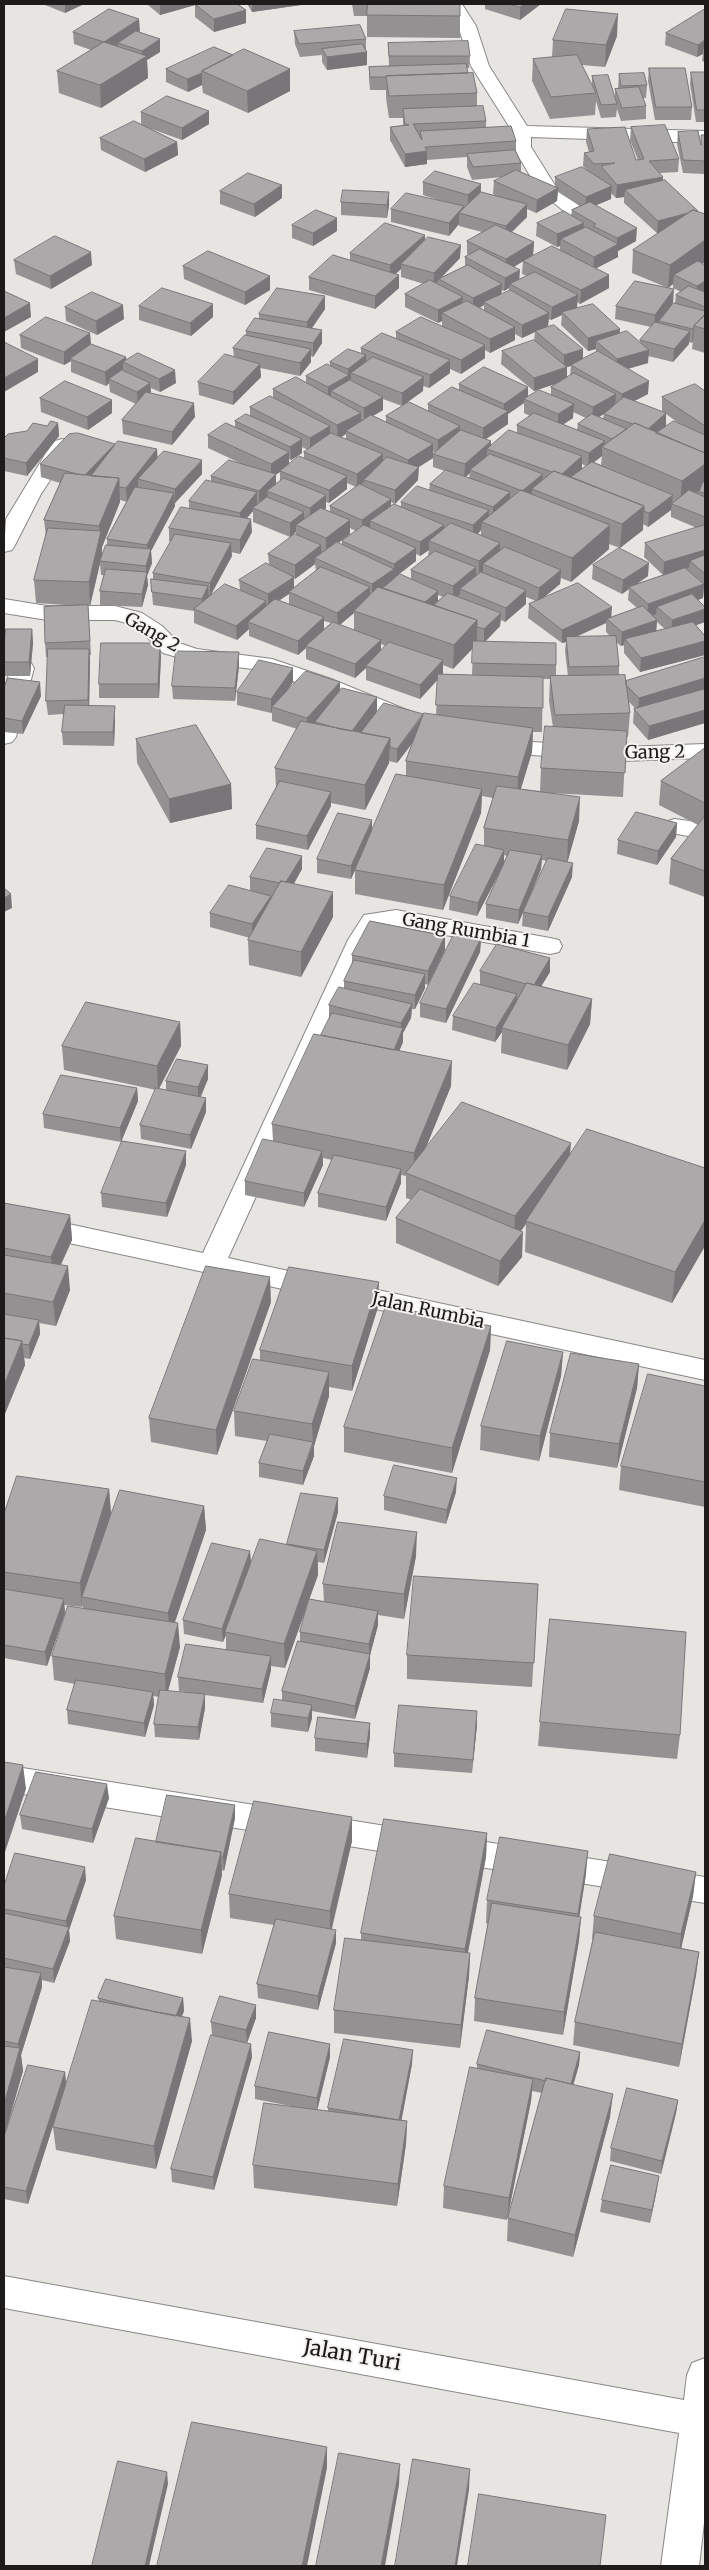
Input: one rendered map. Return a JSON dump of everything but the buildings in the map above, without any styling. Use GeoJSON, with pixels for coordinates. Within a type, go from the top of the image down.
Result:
{"type":"FeatureCollection","features":[{"type":"Feature","properties":{"kind":"street"},"geometry":{"type":"LineString","coordinates":[[453,4],[467,26],[480,66],[521,131],[522,147],[549,191],[577,212]]}},
{"type":"Feature","properties":{"kind":"street"},"geometry":{"type":"LineString","coordinates":[[521,131],[705,137]]}},
{"type":"Feature","properties":{"kind":"street"},"geometry":{"type":"LineString","coordinates":[[4,545],[24,502],[42,472],[64,442]]}},
{"type":"Feature","properties":{"kind":"street","name":"Gang 2"},"geometry":{"type":"LineString","coordinates":[[4,606],[47,612],[115,613],[134,618],[154,631],[171,648],[194,655],[264,664],[323,684],[439,732]]}},
{"type":"Feature","properties":{"kind":"street"},"geometry":{"type":"LineString","coordinates":[[4,737],[23,668]]}},
{"type":"Feature","properties":{"kind":"street","name":"Gang 2"},"geometry":{"type":"LineString","coordinates":[[473,744],[622,754],[705,751]]}},
{"type":"Feature","properties":{"kind":"street"},"geometry":{"type":"LineString","coordinates":[[674,828],[705,831]]}},
{"type":"Feature","properties":{"kind":"street","name":"Gang Rumbia 1"},"geometry":{"type":"LineString","coordinates":[[211,1264],[360,940],[373,921],[396,918],[550,946]]}},
{"type":"Feature","properties":{"kind":"street","name":"Jalan Rumbia"},"geometry":{"type":"LineString","coordinates":[[4,1220],[705,1370]]}},
{"type":"Feature","properties":{"kind":"street"},"geometry":{"type":"LineString","coordinates":[[4,1778],[705,1890]]}},
{"type":"Feature","properties":{"kind":"street","name":"Jalan Turi"},"geometry":{"type":"LineString","coordinates":[[4,2292],[699,2420]]}},
{"type":"Feature","properties":{"kind":"street"},"geometry":{"type":"LineString","coordinates":[[680,2566],[705,2375]]}}]}
